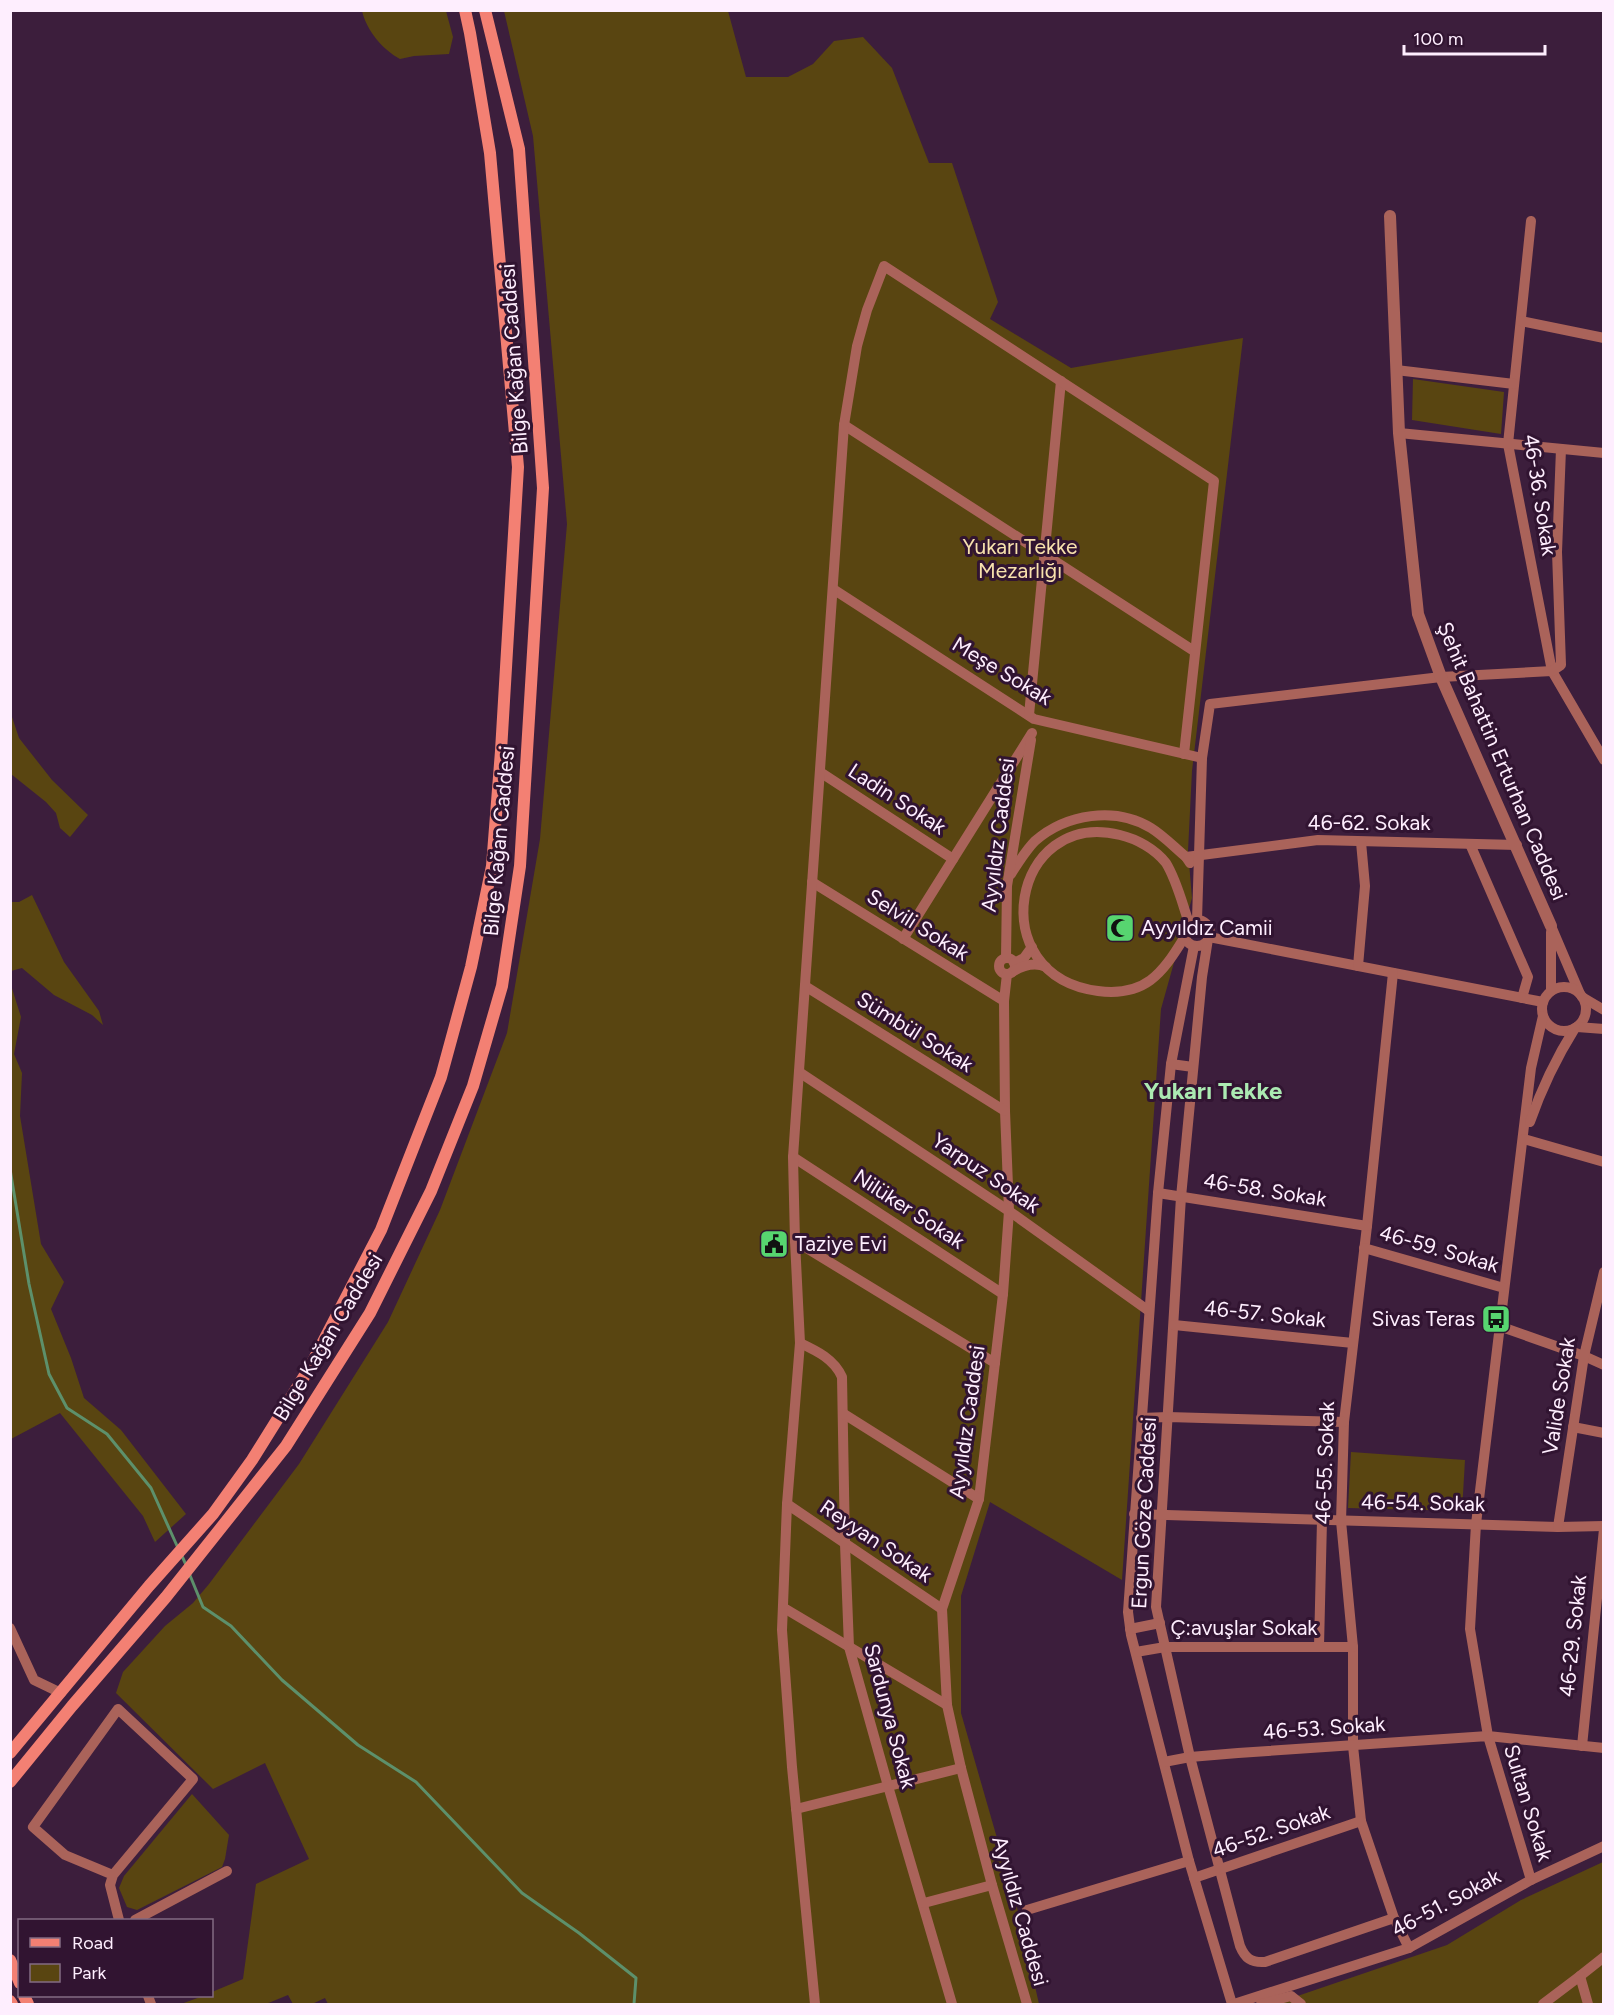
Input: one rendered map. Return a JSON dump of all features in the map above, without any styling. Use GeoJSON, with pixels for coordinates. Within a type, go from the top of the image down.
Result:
{"type":"FeatureCollection","features":[{"type":"Feature","properties":{"kind":"main road","name":"Bilge Kağan Caddesi"},"geometry":{"type":"LineString","coordinates":[[10,1753],[149,1586],[199,1531],[252,1460],[310,1367],[381,1230],[441,1077],[471,967],[492,866],[518,467],[490,153],[465,10]]}},
{"type":"Feature","properties":{"kind":"main road","name":"Bilge Kağan Caddesi"},"geometry":{"type":"LineString","coordinates":[[10,1782],[210,1544],[286,1446],[370,1313],[431,1191],[473,1086],[502,986],[520,866],[543,488],[519,149],[485,10]]}},
{"type":"Feature","properties":{"kind":"main road"},"geometry":{"type":"LineString","coordinates":[[10,1960],[18,1978]]}},
{"type":"Feature","properties":{"kind":"street","name":"Şehit Bahattin Erturhan Caddesi"},"geometry":{"type":"LineString","coordinates":[[1390,216],[1399,433],[1418,614],[1441,677],[1581,995]]}},
{"type":"Feature","properties":{"kind":"street","name":"46-36. Sokak"},"geometry":{"type":"LineString","coordinates":[[1531,222],[1508,444],[1552,671],[1604,760]]}},
{"type":"Feature","properties":{"kind":"street"},"geometry":{"type":"LineString","coordinates":[[815,2004],[782,1630],[787,1504],[800,1343],[793,1156],[844,425],[857,346],[867,310],[884,266],[1214,481],[1184,754]]}},
{"type":"Feature","properties":{"kind":"street"},"geometry":{"type":"LineString","coordinates":[[1521,321],[1604,338]]}},
{"type":"Feature","properties":{"kind":"street"},"geometry":{"type":"LineString","coordinates":[[1396,370],[1514,384]]}},
{"type":"Feature","properties":{"kind":"street","name":"Ayyıldız Caddesi"},"geometry":{"type":"LineString","coordinates":[[1027,2004],[992,1885],[947,1705],[942,1610],[979,1499],[1003,1294],[1009,1211],[1004,1001],[1010,967],[1009,877],[1032,734],[1044,554],[1061,381]]}},
{"type":"Feature","properties":{"kind":"street"},"geometry":{"type":"LineString","coordinates":[[844,425],[1194,651]]}},
{"type":"Feature","properties":{"kind":"street"},"geometry":{"type":"LineString","coordinates":[[1399,433],[1604,453]]}},
{"type":"Feature","properties":{"kind":"street"},"geometry":{"type":"LineString","coordinates":[[1193,921],[1199,876],[1202,758],[1210,704],[1441,677],[1552,671],[1561,665],[1557,552],[1561,448]]}},
{"type":"Feature","properties":{"kind":"street","name":"Meşe Sokak"},"geometry":{"type":"LineString","coordinates":[[833,589],[1032,717],[1202,758]]}},
{"type":"Feature","properties":{"kind":"street"},"geometry":{"type":"LineString","coordinates":[[903,939],[1032,734]]}},
{"type":"Feature","properties":{"kind":"street","name":"Ladin Sokak"},"geometry":{"type":"LineString","coordinates":[[820,772],[953,859]]}},
{"type":"Feature","properties":{"kind":"street"},"geometry":{"type":"LineString","coordinates":[[1009,877],[1035,842],[1059,825],[1083,817],[1100,815],[1133,820],[1151,828],[1186,857],[1199,876]]}},
{"type":"Feature","properties":{"kind":"street"},"geometry":{"type":"LineString","coordinates":[[1185,938],[1164,970],[1144,983],[1124,992],[1086,990],[1071,985],[1056,976],[1032,948],[1022,916],[1025,892],[1035,867],[1060,842],[1091,833],[1115,833],[1140,842],[1166,863],[1193,921]]}},
{"type":"Feature","properties":{"kind":"street","name":"46-62. Sokak"},"geometry":{"type":"LineString","coordinates":[[1186,857],[1318,840],[1516,845]]}},
{"type":"Feature","properties":{"kind":"street"},"geometry":{"type":"LineString","coordinates":[[1358,966],[1365,886],[1361,842]]}},
{"type":"Feature","properties":{"kind":"street"},"geometry":{"type":"LineString","coordinates":[[1470,844],[1528,977],[1522,998]]}},
{"type":"Feature","properties":{"kind":"street","name":"Selvili Sokak"},"geometry":{"type":"LineString","coordinates":[[812,882],[1004,1001]]}},
{"type":"Feature","properties":{"kind":"street"},"geometry":{"type":"LineString","coordinates":[[1193,921],[1201,921],[1210,931],[1209,938],[1202,945],[1194,946],[1185,938],[1185,928],[1193,921]]}},
{"type":"Feature","properties":{"kind":"street","name":"Şehit Bahattin Erturhan Caddesi"},"geometry":{"type":"LineString","coordinates":[[1551,926],[1551,991]]}},
{"type":"Feature","properties":{"kind":"street"},"geometry":{"type":"LineString","coordinates":[[1209,938],[1543,1002]]}},
{"type":"Feature","properties":{"kind":"street","name":"Ergun Göze Caddesi"},"geometry":{"type":"LineString","coordinates":[[1209,938],[1202,977],[1181,1197],[1156,1607],[1190,1757],[1243,1954],[1252,1962],[1265,1962],[1394,1918]]}},
{"type":"Feature","properties":{"kind":"street","name":"Ergun Göze Caddesi"},"geometry":{"type":"LineString","coordinates":[[1194,946],[1171,1064],[1158,1193],[1128,1599],[1130,1629],[1189,1861],[1233,2004]]}},
{"type":"Feature","properties":{"kind":"street"},"geometry":{"type":"LineString","coordinates":[[1010,967],[1024,958],[1032,948]]}},
{"type":"Feature","properties":{"kind":"street"},"geometry":{"type":"LineString","coordinates":[[1010,967],[1036,964],[1046,967]]}},
{"type":"Feature","properties":{"kind":"street","name":"46-55. Sokak"},"geometry":{"type":"LineString","coordinates":[[1393,973],[1344,1422],[1341,1521],[1353,1647],[1353,1746],[1361,1821],[1394,1918],[1409,1948]]}},
{"type":"Feature","properties":{"kind":"street","name":"Sümbül Sokak"},"geometry":{"type":"LineString","coordinates":[[805,986],[1005,1111]]}},
{"type":"Feature","properties":{"kind":"street"},"geometry":{"type":"LineString","coordinates":[[1604,1010],[1567,987],[1551,991],[1543,1002],[1543,1016],[1531,1068],[1524,1140],[1499,1326],[1476,1524],[1470,1629],[1488,1736],[1604,1748]]}},
{"type":"Feature","properties":{"kind":"street"},"geometry":{"type":"LineString","coordinates":[[1524,1140],[1552,1065],[1586,1013],[1586,1004],[1581,995]]}},
{"type":"Feature","properties":{"kind":"street"},"geometry":{"type":"LineString","coordinates":[[1543,1016],[1546,1022],[1555,1029],[1564,1031],[1576,1027],[1604,1029]]}},
{"type":"Feature","properties":{"kind":"street"},"geometry":{"type":"LineString","coordinates":[[1175,1042],[1195,1044]]}},
{"type":"Feature","properties":{"kind":"street"},"geometry":{"type":"LineString","coordinates":[[1171,1064],[1193,1067]]}},
{"type":"Feature","properties":{"kind":"street","name":"Yarpuz Sokak"},"geometry":{"type":"LineString","coordinates":[[799,1072],[1009,1211],[1149,1311]]}},
{"type":"Feature","properties":{"kind":"street"},"geometry":{"type":"LineString","coordinates":[[1524,1140],[1604,1162]]}},
{"type":"Feature","properties":{"kind":"street","name":"Nilüker Sokak"},"geometry":{"type":"LineString","coordinates":[[793,1156],[1003,1294]]}},
{"type":"Feature","properties":{"kind":"street","name":"46-58. Sokak"},"geometry":{"type":"LineString","coordinates":[[1158,1193],[1367,1226]]}},
{"type":"Feature","properties":{"kind":"street"},"geometry":{"type":"LineString","coordinates":[[795,1241],[995,1363]]}},
{"type":"Feature","properties":{"kind":"street","name":"46-59. Sokak"},"geometry":{"type":"LineString","coordinates":[[1364,1248],[1504,1288]]}},
{"type":"Feature","properties":{"kind":"street","name":"Valide Sokak"},"geometry":{"type":"LineString","coordinates":[[1558,1527],[1584,1356],[1604,1272]]}},
{"type":"Feature","properties":{"kind":"street","name":"46-57. Sokak"},"geometry":{"type":"LineString","coordinates":[[1174,1325],[1353,1343]]}},
{"type":"Feature","properties":{"kind":"street"},"geometry":{"type":"LineString","coordinates":[[1499,1326],[1604,1365]]}},
{"type":"Feature","properties":{"kind":"street","name":"Sardunya Sokak"},"geometry":{"type":"LineString","coordinates":[[800,1343],[817,1351],[839,1369],[842,1377],[849,1647],[952,2004]]}},
{"type":"Feature","properties":{"kind":"street"},"geometry":{"type":"LineString","coordinates":[[844,1414],[979,1499]]}},
{"type":"Feature","properties":{"kind":"street"},"geometry":{"type":"LineString","coordinates":[[1141,1418],[1344,1422]]}},
{"type":"Feature","properties":{"kind":"street"},"geometry":{"type":"LineString","coordinates":[[1573,1427],[1604,1433]]}},
{"type":"Feature","properties":{"kind":"street","name":"Reyyan Sokak"},"geometry":{"type":"LineString","coordinates":[[787,1504],[942,1610]]}},
{"type":"Feature","properties":{"kind":"street","name":"46-54. Sokak"},"geometry":{"type":"LineString","coordinates":[[1134,1514],[1604,1528]]}},
{"type":"Feature","properties":{"kind":"street"},"geometry":{"type":"LineString","coordinates":[[1319,1647],[1322,1520]]}},
{"type":"Feature","properties":{"kind":"street","name":"46-29. Sokak"},"geometry":{"type":"LineString","coordinates":[[1582,1746],[1604,1528]]}},
{"type":"Feature","properties":{"kind":"street"},"geometry":{"type":"LineString","coordinates":[[784,1608],[947,1705]]}},
{"type":"Feature","properties":{"kind":"street"},"geometry":{"type":"LineString","coordinates":[[1130,1629],[1160,1623]]}},
{"type":"Feature","properties":{"kind":"street"},"geometry":{"type":"LineString","coordinates":[[10,1628],[34,1680],[62,1693]]}},
{"type":"Feature","properties":{"kind":"street","name":"Ç:avuşlar Sokak"},"geometry":{"type":"LineString","coordinates":[[1136,1652],[1165,1647],[1353,1647]]}},
{"type":"Feature","properties":{"kind":"street"},"geometry":{"type":"LineString","coordinates":[[113,1875],[65,1855],[33,1827],[118,1709],[194,1779],[113,1875],[110,1885],[119,1919]]}},
{"type":"Feature","properties":{"kind":"street","name":"46-53. Sokak"},"geometry":{"type":"LineString","coordinates":[[1164,1762],[1190,1757],[1488,1736]]}},
{"type":"Feature","properties":{"kind":"street","name":"Sultan Sokak"},"geometry":{"type":"LineString","coordinates":[[1488,1736],[1531,1880]]}},
{"type":"Feature","properties":{"kind":"street"},"geometry":{"type":"LineString","coordinates":[[796,1809],[961,1768]]}},
{"type":"Feature","properties":{"kind":"street","name":"46-52. Sokak"},"geometry":{"type":"LineString","coordinates":[[1194,1878],[1361,1821]]}},
{"type":"Feature","properties":{"kind":"street","name":"46-51. Sokak"},"geometry":{"type":"LineString","coordinates":[[1233,2004],[1409,1948],[1531,1880],[1604,1846]]}},
{"type":"Feature","properties":{"kind":"street"},"geometry":{"type":"LineString","coordinates":[[1027,1910],[1189,1861]]}},
{"type":"Feature","properties":{"kind":"street"},"geometry":{"type":"LineString","coordinates":[[137,1919],[227,1871]]}},
{"type":"Feature","properties":{"kind":"street"},"geometry":{"type":"LineString","coordinates":[[924,1903],[992,1885]]}},
{"type":"Feature","properties":{"kind":"street"},"geometry":{"type":"LineString","coordinates":[[1543,2004],[1604,1957]]}},
{"type":"Feature","properties":{"kind":"street"},"geometry":{"type":"LineString","coordinates":[[1580,1976],[1588,2004]]}},
{"type":"Feature","properties":{"kind":"street"},"geometry":{"type":"LineString","coordinates":[[1261,2004],[1286,1996],[1293,1997],[1301,2004]]}},
{"type":"Feature","properties":{"kind":"green space"},"geometry":{"type":"Polygon","coordinates":[[[362,11],[446,11],[453,37],[449,54],[400,59],[376,39],[362,11]]]}},
{"type":"Feature","properties":{"kind":"green space","name":"Yukarı Tekke Mezarlığı"},"geometry":{"type":"Polygon","coordinates":[[[504,11],[728,11],[746,77],[788,77],[813,64],[834,41],[863,37],[892,68],[929,163],[952,163],[998,302],[990,319],[1071,368],[1243,338],[1192,771],[1188,851],[1192,898],[1161,1009],[1122,1580],[990,1502],[961,1596],[961,1713],[1018,1911],[1039,2004],[328,2004],[325,1998],[312,2004],[293,2004],[288,1995],[266,2004],[181,2004],[200,1997],[213,1997],[213,1992],[243,1979],[256,1884],[309,1859],[265,1763],[213,1789],[116,1693],[123,1672],[165,1626],[193,1603],[209,1584],[299,1464],[388,1322],[440,1210],[507,1033],[540,839],[567,524],[533,136],[504,11]]]}},
{"type":"Feature","properties":{"kind":"green space"},"geometry":{"type":"Polygon","coordinates":[[[1413,379],[1504,392],[1501,434],[1412,420],[1413,379]]]}},
{"type":"Feature","properties":{"kind":"green space"},"geometry":{"type":"Polygon","coordinates":[[[11,714],[19,738],[52,780],[88,815],[70,837],[60,828],[56,813],[46,802],[11,774],[11,714]]]}},
{"type":"Feature","properties":{"kind":"green space"},"geometry":{"type":"Polygon","coordinates":[[[32,895],[64,962],[99,1011],[103,1025],[92,1015],[54,995],[22,968],[11,971],[11,902],[19,902],[32,895]]]}},
{"type":"Feature","properties":{"kind":"green space"},"geometry":{"type":"Polygon","coordinates":[[[10,982],[21,1017],[14,1054],[22,1073],[20,1116],[41,1244],[64,1282],[51,1309],[84,1398],[121,1430],[186,1514],[155,1542],[143,1516],[60,1413],[11,1439],[10,982]]]}},
{"type":"Feature","properties":{"kind":"green space"},"geometry":{"type":"Polygon","coordinates":[[[1351,1452],[1465,1460],[1462,1511],[1348,1508],[1351,1452]]]}},
{"type":"Feature","properties":{"kind":"green space"},"geometry":{"type":"Polygon","coordinates":[[[192,1794],[229,1835],[222,1867],[137,1910],[127,1907],[119,1888],[124,1876],[192,1794]]]}},
{"type":"Feature","properties":{"kind":"green space"},"geometry":{"type":"Polygon","coordinates":[[[1603,1862],[1603,2004],[1274,2004],[1447,1945],[1521,1900],[1603,1862]]]}},
{"type":"Feature","properties":{"kind":"waterway"},"geometry":{"type":"LineString","coordinates":[[10,1169],[29,1284],[49,1374],[67,1408],[107,1434],[151,1488],[178,1548]]}},
{"type":"Feature","properties":{"kind":"waterway"},"geometry":{"type":"LineString","coordinates":[[181,1554],[187,1567]]}},
{"type":"Feature","properties":{"kind":"waterway"},"geometry":{"type":"LineString","coordinates":[[189,1573],[203,1607],[231,1626],[282,1680],[358,1745],[416,1782],[522,1893],[579,1933],[636,1978],[634,2004]]}},
{"type":"Feature","properties":{"kind":"place","name":"Ayyıldız Camii"},"geometry":{"type":"Point","coordinates":[1120,928]}},
{"type":"Feature","properties":{"kind":"place","name":"Taziye Evi"},"geometry":{"type":"Point","coordinates":[774,1244]}},
{"type":"Feature","properties":{"kind":"place","name":"Sivas Teras"},"geometry":{"type":"Point","coordinates":[1496,1319]}},
{"type":"Feature","properties":{"kind":"district","name":"Yukarı Tekke"},"geometry":{"type":"Point","coordinates":[1213,1091]}}]}
